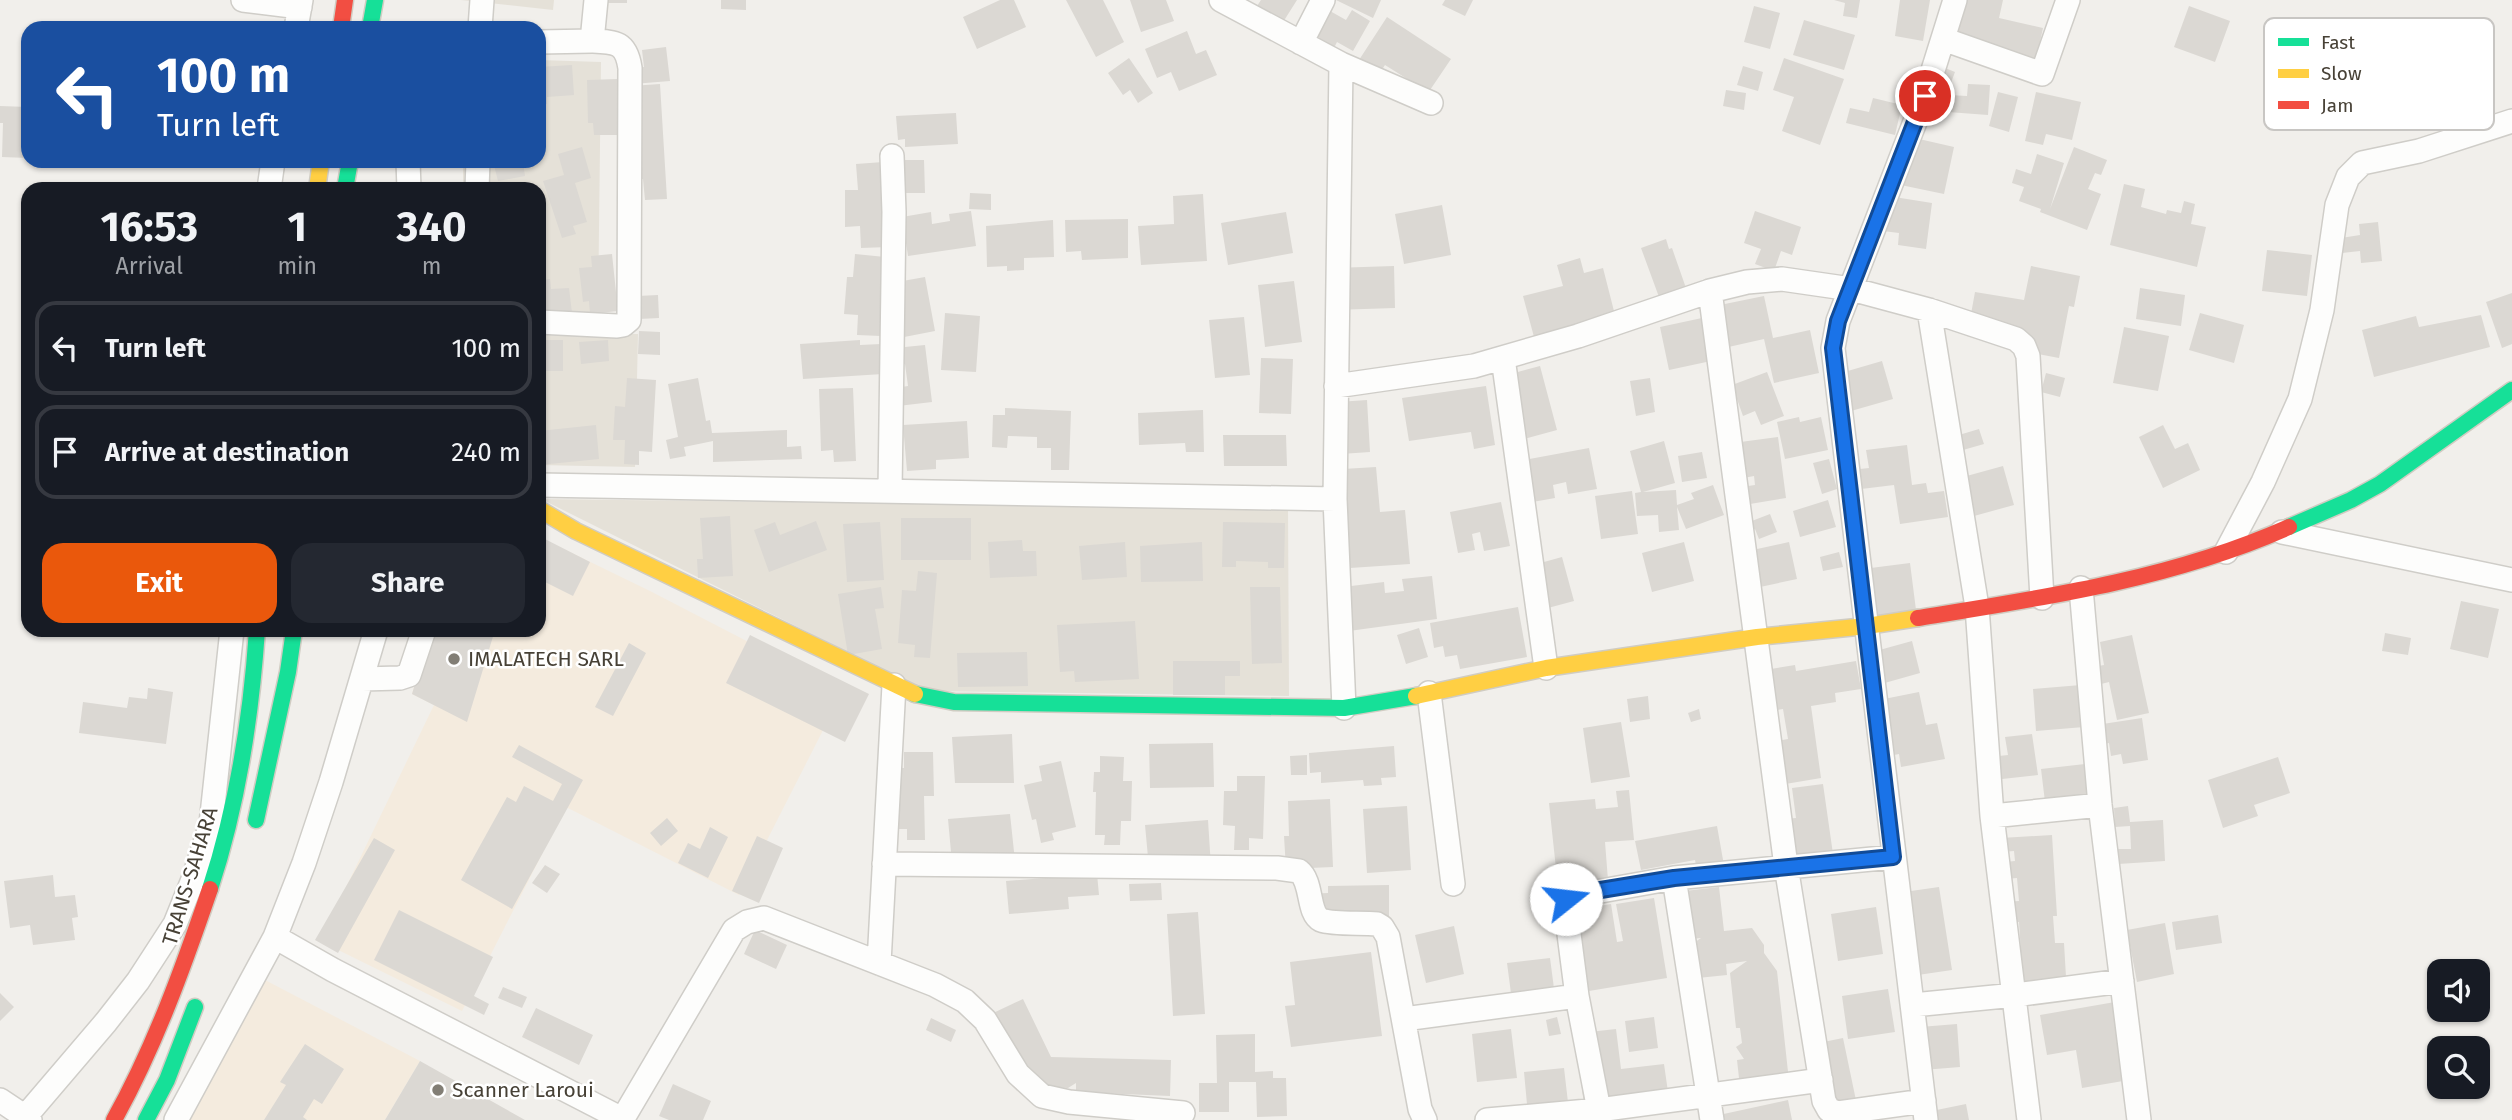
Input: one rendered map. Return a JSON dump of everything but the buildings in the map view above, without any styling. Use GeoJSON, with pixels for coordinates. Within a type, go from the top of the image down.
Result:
{"type":"FeatureCollection","features":[{"type":"Feature","properties":{"kind":"main road"},"geometry":{"type":"LineString","coordinates":[[342,21],[345,0]]}},
{"type":"Feature","properties":{"kind":"main road"},"geometry":{"type":"LineString","coordinates":[[371,21],[375,0]]}},
{"type":"Feature","properties":{"kind":"main road"},"geometry":{"type":"LineString","coordinates":[[546,513],[576,531],[894,685],[928,698],[954,702],[1344,708],[1381,703],[1546,668],[1757,637],[1867,626],[2042,598],[2148,574],[2226,552],[2282,532],[2351,500],[2380,484],[2512,390]]}},
{"type":"Feature","properties":{"kind":"main road","name":"TRANS-SAHARA"},"geometry":{"type":"LineString","coordinates":[[114,1120],[158,1030],[188,955],[219,859],[234,808],[251,708],[256,637]]}},
{"type":"Feature","properties":{"kind":"main road"},"geometry":{"type":"LineString","coordinates":[[253,833],[294,637]]}},
{"type":"Feature","properties":{"kind":"main road"},"geometry":{"type":"LineString","coordinates":[[146,1120],[167,1080],[202,989]]}},
{"type":"Feature","properties":{"kind":"street"},"geometry":{"type":"LineString","coordinates":[[243,0],[299,12]]}},
{"type":"Feature","properties":{"kind":"street"},"geometry":{"type":"LineString","coordinates":[[383,0],[388,21]]}},
{"type":"Feature","properties":{"kind":"street"},"geometry":{"type":"LineString","coordinates":[[480,21],[482,0]]}},
{"type":"Feature","properties":{"kind":"street"},"geometry":{"type":"LineString","coordinates":[[592,41],[596,0]]}},
{"type":"Feature","properties":{"kind":"street"},"geometry":{"type":"LineString","coordinates":[[1221,0],[1341,64],[1431,103]]}},
{"type":"Feature","properties":{"kind":"street"},"geometry":{"type":"LineString","coordinates":[[1301,43],[1323,0]]}},
{"type":"Feature","properties":{"kind":"street"},"geometry":{"type":"LineString","coordinates":[[1710,291],[1786,866],[1824,1101],[1833,1112],[1925,1110],[1833,348],[1838,321],[1925,96],[1955,0]]}},
{"type":"Feature","properties":{"kind":"street"},"geometry":{"type":"LineString","coordinates":[[1943,39],[2042,74],[2068,0]]}},
{"type":"Feature","properties":{"kind":"street"},"geometry":{"type":"LineString","coordinates":[[546,42],[614,42],[628,55],[630,68],[629,320],[617,326],[546,322]]}},
{"type":"Feature","properties":{"kind":"street"},"geometry":{"type":"LineString","coordinates":[[1341,64],[1335,499],[1344,708]]}},
{"type":"Feature","properties":{"kind":"street"},"geometry":{"type":"LineString","coordinates":[[2494,127],[2512,121]]}},
{"type":"Feature","properties":{"kind":"street"},"geometry":{"type":"LineString","coordinates":[[2226,552],[2263,482],[2300,399],[2322,310],[2337,205],[2348,177],[2362,163],[2420,151],[2484,130]]}},
{"type":"Feature","properties":{"kind":"street"},"geometry":{"type":"LineString","coordinates":[[890,491],[894,281],[892,156]]}},
{"type":"Feature","properties":{"kind":"street"},"geometry":{"type":"LineString","coordinates":[[1336,387],[1475,366],[1577,336],[1710,291],[1747,282],[1783,279],[1851,289],[1929,310],[2007,335],[2024,346],[2028,356],[2042,598]]}},
{"type":"Feature","properties":{"kind":"street"},"geometry":{"type":"LineString","coordinates":[[1929,310],[1977,607],[1992,816],[2029,1120]]}},
{"type":"Feature","properties":{"kind":"street"},"geometry":{"type":"LineString","coordinates":[[1503,358],[1546,668]]}},
{"type":"Feature","properties":{"kind":"street"},"geometry":{"type":"LineString","coordinates":[[546,485],[1335,499]]}},
{"type":"Feature","properties":{"kind":"street"},"geometry":{"type":"LineString","coordinates":[[2282,532],[2512,580]]}},
{"type":"Feature","properties":{"kind":"street"},"geometry":{"type":"LineString","coordinates":[[2081,588],[2100,805],[2139,1120]]}},
{"type":"Feature","properties":{"kind":"street"},"geometry":{"type":"LineString","coordinates":[[0,1100],[27,1118],[138,981],[175,924],[211,824],[231,637]]}},
{"type":"Feature","properties":{"kind":"street"},"geometry":{"type":"LineString","coordinates":[[176,1120],[275,937],[328,794],[374,637]]}},
{"type":"Feature","properties":{"kind":"street"},"geometry":{"type":"LineString","coordinates":[[362,679],[400,678],[409,674],[422,637]]}},
{"type":"Feature","properties":{"kind":"street"},"geometry":{"type":"LineString","coordinates":[[878,963],[894,685]]}},
{"type":"Feature","properties":{"kind":"street"},"geometry":{"type":"LineString","coordinates":[[1429,693],[1453,884]]}},
{"type":"Feature","properties":{"kind":"street"},"geometry":{"type":"LineString","coordinates":[[1992,816],[2100,805]]}},
{"type":"Feature","properties":{"kind":"street"},"geometry":{"type":"LineString","coordinates":[[1599,1110],[1577,996],[1565,903],[1567,897],[1674,878],[1893,857]]}},
{"type":"Feature","properties":{"kind":"street"},"geometry":{"type":"LineString","coordinates":[[884,864],[1302,872],[1318,917],[1377,925],[1385,931],[1420,1109],[1425,1120]]}},
{"type":"Feature","properties":{"kind":"street"},"geometry":{"type":"LineString","coordinates":[[1674,878],[1712,1120]]}},
{"type":"Feature","properties":{"kind":"street"},"geometry":{"type":"LineString","coordinates":[[275,937],[333,970],[622,1120],[732,933],[739,926],[756,918],[775,920],[795,931],[935,985],[965,1001],[977,1011],[1018,1074],[1042,1096],[1060,1101],[1183,1113]]}},
{"type":"Feature","properties":{"kind":"street"},"geometry":{"type":"LineString","coordinates":[[1913,1005],[2122,981]]}},
{"type":"Feature","properties":{"kind":"street"},"geometry":{"type":"LineString","coordinates":[[1404,1019],[1577,996]]}},
{"type":"Feature","properties":{"kind":"street"},"geometry":{"type":"LineString","coordinates":[[1487,1120],[1599,1110],[1821,1080]]}},
{"type":"Feature","properties":{"kind":"shaded area"},"geometry":{"type":"Polygon","coordinates":[[[461,0],[554,0],[553,10],[461,0]]]}},
{"type":"Feature","properties":{"kind":"shaded area"},"geometry":{"type":"Polygon","coordinates":[[[546,60],[601,62],[598,312],[546,312],[546,182],[463,182],[463,168],[546,168],[546,60]]]}},
{"type":"Feature","properties":{"kind":"shaded area"},"geometry":{"type":"Polygon","coordinates":[[[546,333],[638,334],[635,467],[546,465],[546,333]]]}},
{"type":"Feature","properties":{"kind":"shaded area"},"geometry":{"type":"Polygon","coordinates":[[[546,499],[1288,508],[1289,696],[926,691],[546,501],[546,499]]]}},
{"type":"Feature","properties":{"kind":"shaded area"},"geometry":{"type":"Polygon","coordinates":[[[546,540],[843,691],[739,895],[566,807],[462,1011],[320,941],[434,705],[412,694],[428,637],[546,637],[546,540]]]}},
{"type":"Feature","properties":{"kind":"shaded area"},"geometry":{"type":"Polygon","coordinates":[[[265,980],[420,1061],[385,1120],[185,1120],[265,980]]]}},
{"type":"Feature","properties":{"kind":"traffic: fast"},"geometry":{"type":"LineString","coordinates":[[371,21],[375,0]]}},
{"type":"Feature","properties":{"kind":"traffic: fast"},"geometry":{"type":"LineString","coordinates":[[346,182],[349,168]]}},
{"type":"Feature","properties":{"kind":"traffic: fast"},"geometry":{"type":"LineString","coordinates":[[2289,527],[2380,484],[2512,390]]}},
{"type":"Feature","properties":{"kind":"traffic: fast"},"geometry":{"type":"LineString","coordinates":[[210,889],[242,761],[256,637]]}},
{"type":"Feature","properties":{"kind":"traffic: fast"},"geometry":{"type":"LineString","coordinates":[[256,820],[293,637]]}},
{"type":"Feature","properties":{"kind":"traffic: fast"},"geometry":{"type":"LineString","coordinates":[[915,694],[954,702],[1344,708],[1416,696]]}},
{"type":"Feature","properties":{"kind":"traffic: fast"},"geometry":{"type":"LineString","coordinates":[[146,1120],[167,1080],[195,1007]]}},
{"type":"Feature","properties":{"kind":"traffic: slow"},"geometry":{"type":"LineString","coordinates":[[318,182],[320,168]]}},
{"type":"Feature","properties":{"kind":"traffic: slow"},"geometry":{"type":"LineString","coordinates":[[546,513],[576,531],[915,694]]}},
{"type":"Feature","properties":{"kind":"traffic: slow"},"geometry":{"type":"LineString","coordinates":[[1416,696],[1546,668],[1757,637],[1918,618]]}},
{"type":"Feature","properties":{"kind":"traffic: jam"},"geometry":{"type":"LineString","coordinates":[[342,21],[345,0]]}},
{"type":"Feature","properties":{"kind":"traffic: jam"},"geometry":{"type":"LineString","coordinates":[[1918,618],[2012,603],[2153,573],[2245,545],[2289,527]]}},
{"type":"Feature","properties":{"kind":"traffic: jam"},"geometry":{"type":"LineString","coordinates":[[114,1120],[155,1035],[210,889]]}},
{"type":"Feature","properties":{"kind":"place","name":"IMALATECH SARL"},"geometry":{"type":"Point","coordinates":[454,659]}},
{"type":"Feature","properties":{"kind":"place","name":"Scanner Laroui"},"geometry":{"type":"Point","coordinates":[438,1090]}},
{"type":"Feature","properties":{"kind":"route"},"geometry":{"type":"LineString","coordinates":[[1566,899],[1570,895],[1674,878],[1893,857],[1833,348],[1838,321],[1925,96]]}}]}
